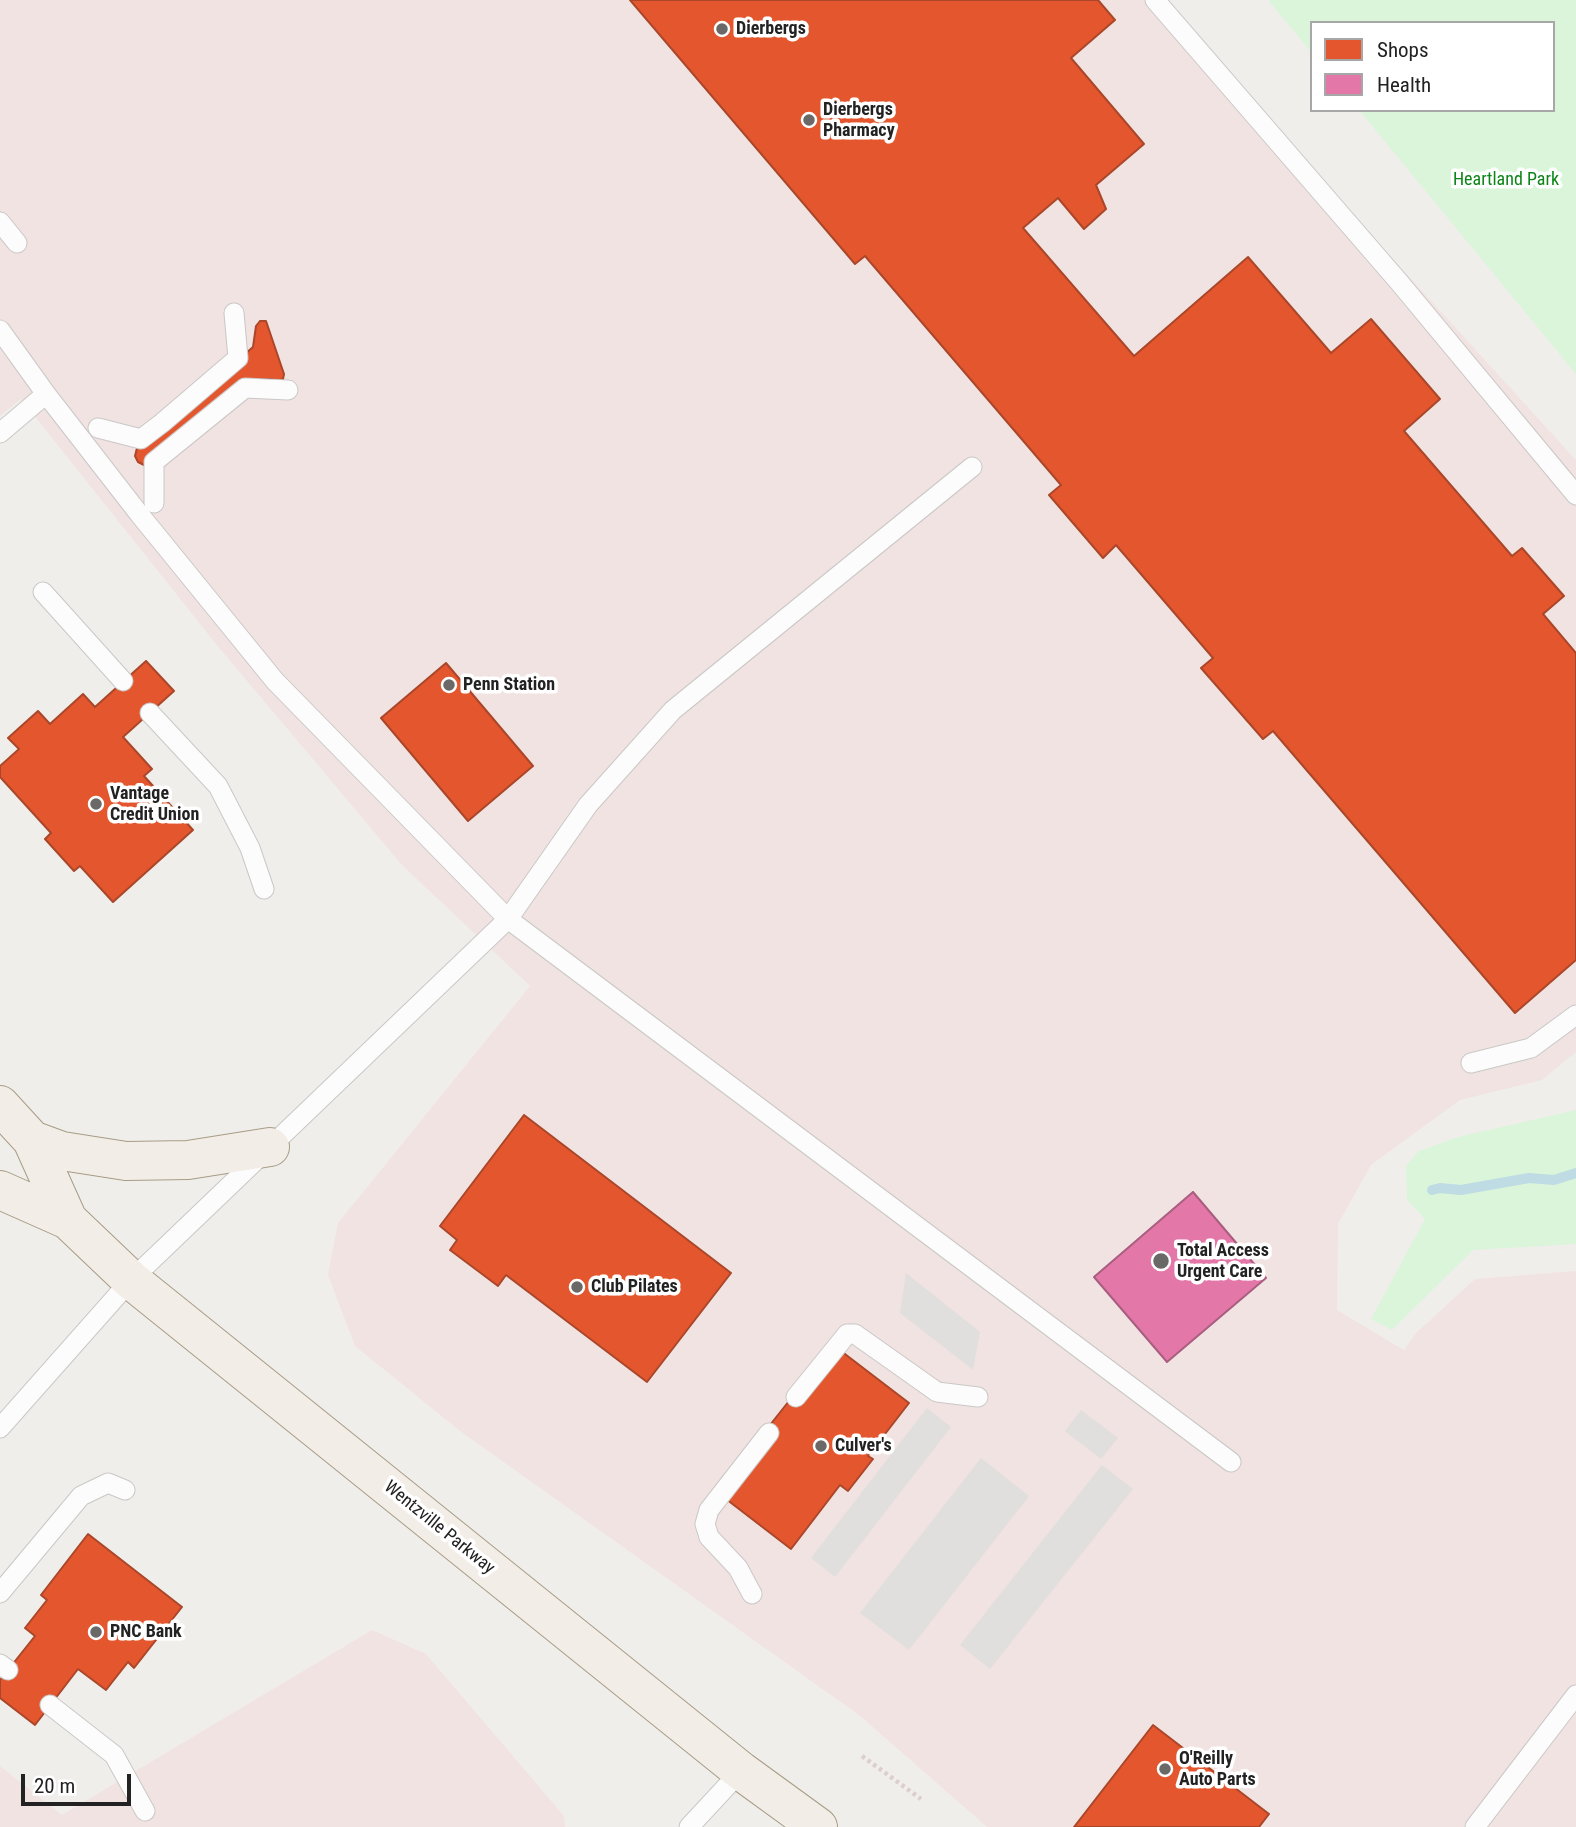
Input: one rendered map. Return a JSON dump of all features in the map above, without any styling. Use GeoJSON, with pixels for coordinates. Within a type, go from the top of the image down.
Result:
{"type":"FeatureCollection","features":[{"type":"Feature","properties":{"kind":"main road","name":"Wentzville Parkway"},"geometry":{"type":"LineString","coordinates":[[0,1105],[32,1140],[68,1220]]}},
{"type":"Feature","properties":{"kind":"main road"},"geometry":{"type":"LineString","coordinates":[[32,1140],[62,1151],[126,1161],[188,1160],[270,1147]]}},
{"type":"Feature","properties":{"kind":"main road","name":"Wentzville Parkway"},"geometry":{"type":"LineString","coordinates":[[0,1190],[68,1220],[131,1280],[741,1771],[818,1827]]}},
{"type":"Feature","properties":{"kind":"lane"},"geometry":{"type":"LineString","coordinates":[[1155,0],[1399,282],[1576,495]]}},
{"type":"Feature","properties":{"kind":"lane"},"geometry":{"type":"LineString","coordinates":[[0,222],[17,243]]}},
{"type":"Feature","properties":{"kind":"lane"},"geometry":{"type":"LineString","coordinates":[[98,428],[141,439],[172,415],[238,358],[233,313]]}},
{"type":"Feature","properties":{"kind":"lane"},"geometry":{"type":"LineString","coordinates":[[0,330],[140,515],[275,681],[508,919],[1231,1462]]}},
{"type":"Feature","properties":{"kind":"lane"},"geometry":{"type":"LineString","coordinates":[[154,503],[154,462],[245,388],[288,390]]}},
{"type":"Feature","properties":{"kind":"lane"},"geometry":{"type":"LineString","coordinates":[[0,433],[46,394]]}},
{"type":"Feature","properties":{"kind":"lane"},"geometry":{"type":"LineString","coordinates":[[0,1428],[131,1280],[508,919],[588,805],[673,710],[972,467]]}},
{"type":"Feature","properties":{"kind":"lane"},"geometry":{"type":"LineString","coordinates":[[43,592],[123,681]]}},
{"type":"Feature","properties":{"kind":"lane"},"geometry":{"type":"LineString","coordinates":[[150,713],[218,786],[250,848],[264,889]]}},
{"type":"Feature","properties":{"kind":"lane"},"geometry":{"type":"LineString","coordinates":[[1471,1063],[1531,1048],[1576,1015]]}},
{"type":"Feature","properties":{"kind":"lane"},"geometry":{"type":"LineString","coordinates":[[796,1397],[847,1334],[855,1334],[937,1392],[978,1397]]}},
{"type":"Feature","properties":{"kind":"lane"},"geometry":{"type":"LineString","coordinates":[[752,1594],[738,1569],[709,1537],[705,1524],[709,1510],[769,1433]]}},
{"type":"Feature","properties":{"kind":"lane"},"geometry":{"type":"LineString","coordinates":[[0,1593],[82,1496],[108,1483],[125,1490]]}},
{"type":"Feature","properties":{"kind":"lane"},"geometry":{"type":"LineString","coordinates":[[1475,1827],[1576,1695]]}},
{"type":"Feature","properties":{"kind":"lane"},"geometry":{"type":"LineString","coordinates":[[50,1705],[114,1755],[145,1811]]}},
{"type":"Feature","properties":{"kind":"lane"},"geometry":{"type":"LineString","coordinates":[[689,1827],[741,1771]]}},
{"type":"Feature","properties":{"kind":"path"},"geometry":{"type":"LineString","coordinates":[[862,1756],[921,1799]]}},
{"type":"Feature","properties":{"kind":"shaded area"},"geometry":{"type":"Polygon","coordinates":[[[0,0],[1157,0],[1576,460],[1576,1052],[1542,1080],[1460,1100],[1371,1165],[1338,1224],[1337,1310],[1404,1350],[1416,1333],[1475,1279],[1576,1271],[1576,1827],[987,1827],[859,1715],[460,1431],[355,1346],[328,1275],[338,1223],[530,986],[402,865],[216,644],[21,399],[0,416],[0,0]]]}},
{"type":"Feature","properties":{"kind":"shaded area"},"geometry":{"type":"Polygon","coordinates":[[[906,1273],[980,1332],[973,1370],[900,1313],[906,1273]]]}},
{"type":"Feature","properties":{"kind":"shaded area"},"geometry":{"type":"Polygon","coordinates":[[[927,1408],[951,1427],[835,1577],[811,1558],[927,1408]]]}},
{"type":"Feature","properties":{"kind":"shaded area"},"geometry":{"type":"Polygon","coordinates":[[[1081,1410],[1118,1438],[1101,1459],[1065,1431],[1081,1410]]]}},
{"type":"Feature","properties":{"kind":"shaded area"},"geometry":{"type":"Polygon","coordinates":[[[981,1458],[1029,1496],[909,1650],[860,1613],[981,1458]]]}},
{"type":"Feature","properties":{"kind":"shaded area"},"geometry":{"type":"Polygon","coordinates":[[[1102,1465],[1133,1489],[990,1669],[960,1645],[1102,1465]]]}},
{"type":"Feature","properties":{"kind":"shaded area"},"geometry":{"type":"Polygon","coordinates":[[[372,1630],[426,1654],[564,1816],[565,1827],[0,1827],[0,1766],[62,1815],[372,1630]]]}},
{"type":"Feature","properties":{"kind":"green space","name":"Heartland Park"},"geometry":{"type":"Polygon","coordinates":[[[1268,0],[1576,0],[1576,374],[1361,112],[1555,112],[1555,21],[1310,21],[1310,51],[1268,0]]]}},
{"type":"Feature","properties":{"kind":"green space"},"geometry":{"type":"Polygon","coordinates":[[[1576,1110],[1576,1244],[1473,1250],[1392,1330],[1371,1319],[1425,1219],[1407,1200],[1406,1166],[1419,1151],[1458,1137],[1576,1110]]]}},
{"type":"Feature","properties":{"kind":"building: Shops"},"geometry":{"type":"Polygon","coordinates":[[[630,0],[1098,0],[1115,20],[1071,58],[1144,144],[1096,185],[1106,209],[1084,229],[1058,198],[1023,228],[1134,356],[1248,257],[1331,353],[1371,319],[1440,399],[1404,431],[1512,556],[1522,548],[1564,596],[1543,614],[1576,653],[1576,960],[1515,1013],[1273,731],[1263,739],[1201,668],[1213,658],[1116,545],[1103,558],[1049,495],[1061,485],[865,256],[855,264],[630,0]]]}},
{"type":"Feature","properties":{"kind":"building: Shops"},"geometry":{"type":"Polygon","coordinates":[[[260,321],[266,321],[284,374],[283,379],[250,379],[151,463],[144,465],[138,462],[135,456],[137,448],[253,347],[256,326],[260,321]]]}},
{"type":"Feature","properties":{"kind":"building: Shops","name":"Vantage Credit Union"},"geometry":{"type":"Polygon","coordinates":[[[146,661],[174,691],[123,737],[152,769],[144,776],[193,830],[113,902],[80,866],[74,871],[45,839],[51,833],[0,777],[0,766],[19,749],[8,738],[38,711],[50,724],[83,694],[95,707],[146,661]]]}},
{"type":"Feature","properties":{"kind":"building: Shops"},"geometry":{"type":"Polygon","coordinates":[[[446,663],[533,766],[468,821],[381,718],[446,663]]]}},
{"type":"Feature","properties":{"kind":"building: Shops"},"geometry":{"type":"Polygon","coordinates":[[[524,1115],[731,1273],[647,1382],[506,1275],[498,1286],[450,1250],[457,1240],[440,1226],[524,1115]]]}},
{"type":"Feature","properties":{"kind":"building: Shops","name":"Culver's"},"geometry":{"type":"Polygon","coordinates":[[[841,1351],[909,1403],[868,1456],[873,1459],[848,1491],[840,1485],[791,1549],[726,1499],[766,1430],[793,1396],[841,1351]]]}},
{"type":"Feature","properties":{"kind":"building: Shops","name":"PNC Bank"},"geometry":{"type":"Polygon","coordinates":[[[88,1534],[182,1607],[134,1668],[128,1662],[106,1690],[78,1669],[35,1725],[0,1698],[0,1680],[35,1636],[25,1628],[47,1600],[41,1595],[88,1534]]]}},
{"type":"Feature","properties":{"kind":"building: Shops","name":"O'Reilly Auto Parts"},"geometry":{"type":"Polygon","coordinates":[[[1153,1725],[1269,1814],[1259,1827],[1074,1827],[1153,1725]]]}},
{"type":"Feature","properties":{"kind":"building: Health"},"geometry":{"type":"Polygon","coordinates":[[[1193,1192],[1266,1278],[1167,1362],[1094,1277],[1193,1192]]]}},
{"type":"Feature","properties":{"kind":"waterway"},"geometry":{"type":"LineString","coordinates":[[1432,1190],[1461,1190],[1529,1178],[1554,1180],[1576,1173]]}},
{"type":"Feature","properties":{"kind":"place","name":"Dierbergs"},"geometry":{"type":"Point","coordinates":[722,29]}},
{"type":"Feature","properties":{"kind":"place","name":"Dierbergs Pharmacy"},"geometry":{"type":"Point","coordinates":[809,120]}},
{"type":"Feature","properties":{"kind":"place","name":"Penn Station"},"geometry":{"type":"Point","coordinates":[449,685]}},
{"type":"Feature","properties":{"kind":"place","name":"Vantage Credit Union"},"geometry":{"type":"Point","coordinates":[96,804]}},
{"type":"Feature","properties":{"kind":"place","name":"Total Access Urgent Care"},"geometry":{"type":"Point","coordinates":[1161,1261]}},
{"type":"Feature","properties":{"kind":"place","name":"Club Pilates"},"geometry":{"type":"Point","coordinates":[577,1287]}},
{"type":"Feature","properties":{"kind":"place","name":"Culver's"},"geometry":{"type":"Point","coordinates":[821,1446]}},
{"type":"Feature","properties":{"kind":"place","name":"PNC Bank"},"geometry":{"type":"Point","coordinates":[96,1632]}},
{"type":"Feature","properties":{"kind":"place","name":"O'Reilly Auto Parts"},"geometry":{"type":"Point","coordinates":[1165,1769]}}]}
